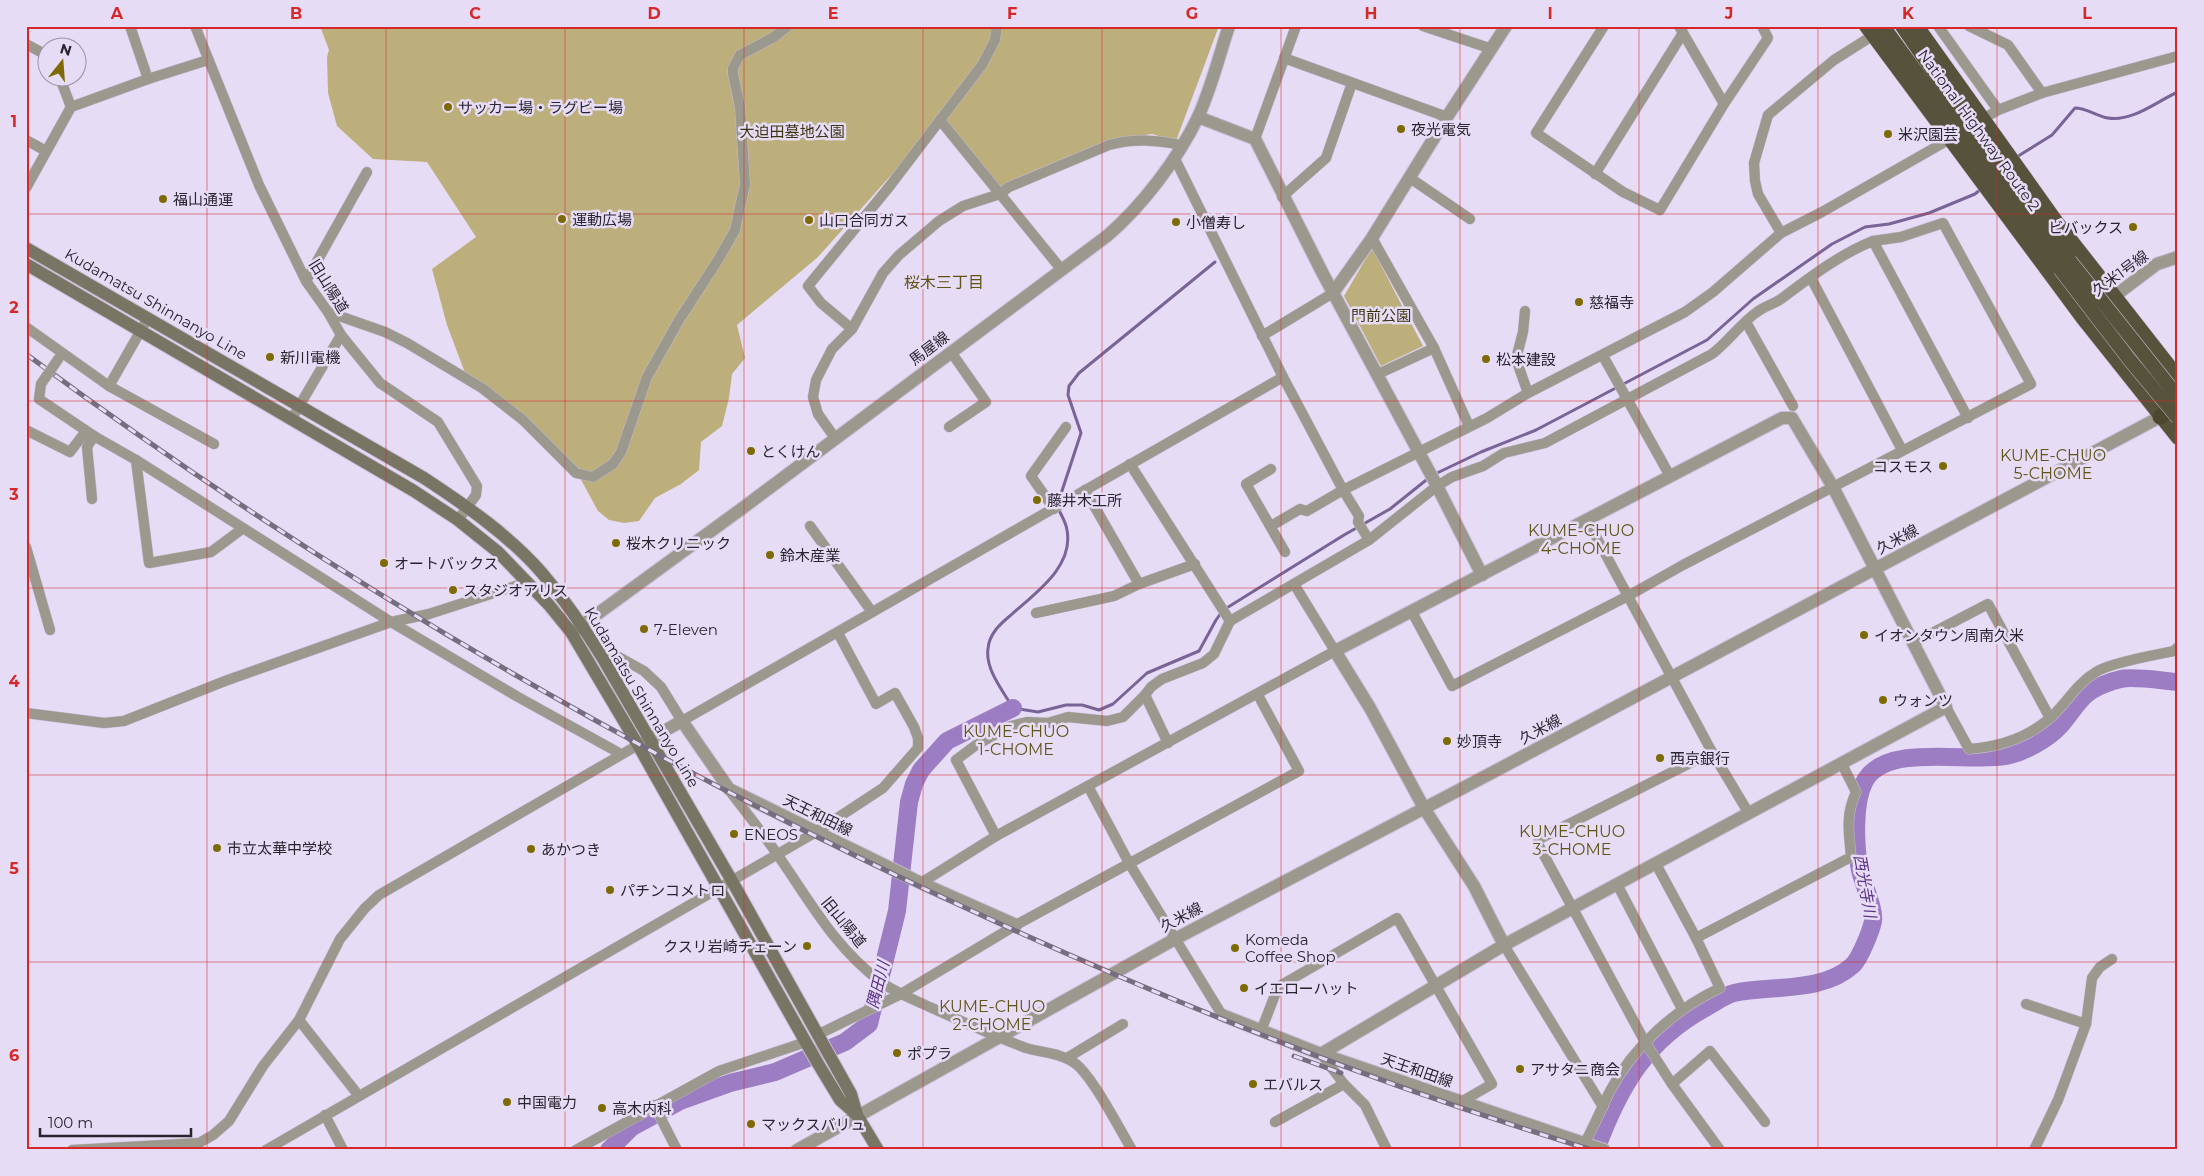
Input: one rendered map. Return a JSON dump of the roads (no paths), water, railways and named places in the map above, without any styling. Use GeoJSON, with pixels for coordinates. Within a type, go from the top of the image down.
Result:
{"type":"FeatureCollection","features":[{"type":"Feature","properties":{"kind":"highway","name":"National Highway Route 2"},"geometry":{"type":"LineString","coordinates":[[1884,26],[1984,166],[2009,191],[2065,265],[2129,359],[2178,418]]}},
{"type":"Feature","properties":{"kind":"highway","name":"National Highway Route 2"},"geometry":{"type":"LineString","coordinates":[[1902,26],[1984,166]]}},
{"type":"Feature","properties":{"kind":"highway"},"geometry":{"type":"LineString","coordinates":[[1917,26],[2020,171],[2114,297],[2178,378]]}},
{"type":"Feature","properties":{"kind":"highway"},"geometry":{"type":"LineString","coordinates":[[1869,31],[1950,139],[1984,166],[1989,192],[2084,320],[2178,438]]}},
{"type":"Feature","properties":{"kind":"highway","name":"National Highway Route 2"},"geometry":{"type":"LineString","coordinates":[[2065,265],[2178,397]]}},
{"type":"Feature","properties":{"kind":"highway"},"geometry":{"type":"LineString","coordinates":[[2160,417],[2178,403]]}},
{"type":"Feature","properties":{"kind":"highway"},"geometry":{"type":"LineString","coordinates":[[2160,417],[2178,411]]}},
{"type":"Feature","properties":{"kind":"main road","name":"Kudamatsu Shinnanyo Line"},"geometry":{"type":"LineString","coordinates":[[26,248],[424,478],[468,507],[541,572],[644,742],[732,881],[851,1094],[857,1115],[878,1150]]}},
{"type":"Feature","properties":{"kind":"main road","name":"Kudamatsu Shinnanyo Line"},"geometry":{"type":"LineString","coordinates":[[26,264],[139,332],[414,491],[458,520],[498,552],[576,629],[602,657],[718,888],[840,1100],[857,1115]]}},
{"type":"Feature","properties":{"kind":"street"},"geometry":{"type":"LineString","coordinates":[[130,26],[148,79]]}},
{"type":"Feature","properties":{"kind":"street","name":"旧山陽道"},"geometry":{"type":"LineString","coordinates":[[195,26],[259,185],[306,281],[328,312],[341,335],[380,383],[438,422],[477,486],[476,495],[458,520]]}},
{"type":"Feature","properties":{"kind":"street"},"geometry":{"type":"LineString","coordinates":[[328,312],[384,332],[407,343],[482,388],[523,420],[576,473],[593,477],[613,464],[621,452],[647,377],[679,320],[718,260],[734,230],[746,184],[740,108],[733,74],[736,59],[774,37],[788,26]]}},
{"type":"Feature","properties":{"kind":"street"},"geometry":{"type":"LineString","coordinates":[[852,329],[821,303],[808,286],[890,187],[987,56],[995,40],[996,26]]}},
{"type":"Feature","properties":{"kind":"street","name":"馬屋線"},"geometry":{"type":"LineString","coordinates":[[576,629],[1107,236],[1127,218],[1174,157],[1198,117],[1229,26]]}},
{"type":"Feature","properties":{"kind":"street"},"geometry":{"type":"LineString","coordinates":[[1255,139],[1296,26]]}},
{"type":"Feature","properties":{"kind":"street"},"geometry":{"type":"LineString","coordinates":[[1423,26],[1492,49]]}},
{"type":"Feature","properties":{"kind":"street"},"geometry":{"type":"LineString","coordinates":[[1262,336],[1333,293],[1372,238],[1506,26]]}},
{"type":"Feature","properties":{"kind":"street"},"geometry":{"type":"LineString","coordinates":[[1604,26],[1536,133],[1623,192],[1660,210],[1724,104],[1768,38],[1762,26]]}},
{"type":"Feature","properties":{"kind":"street"},"geometry":{"type":"LineString","coordinates":[[1938,26],[1998,110]]}},
{"type":"Feature","properties":{"kind":"street"},"geometry":{"type":"LineString","coordinates":[[1969,26],[2008,45],[2042,94]]}},
{"type":"Feature","properties":{"kind":"street"},"geometry":{"type":"LineString","coordinates":[[1595,174],[1681,30],[1724,104]]}},
{"type":"Feature","properties":{"kind":"street"},"geometry":{"type":"LineString","coordinates":[[1781,232],[1758,194],[1755,181],[1754,163],[1768,115],[1869,31]]}},
{"type":"Feature","properties":{"kind":"street"},"geometry":{"type":"LineString","coordinates":[[26,44],[38,51]]}},
{"type":"Feature","properties":{"kind":"street"},"geometry":{"type":"LineString","coordinates":[[1983,119],[1998,110],[2042,94],[2178,56]]}},
{"type":"Feature","properties":{"kind":"street"},"geometry":{"type":"LineString","coordinates":[[1284,58],[1447,117]]}},
{"type":"Feature","properties":{"kind":"street"},"geometry":{"type":"LineString","coordinates":[[26,188],[71,107],[208,60]]}},
{"type":"Feature","properties":{"kind":"street"},"geometry":{"type":"LineString","coordinates":[[1282,197],[1326,158],[1352,83]]}},
{"type":"Feature","properties":{"kind":"street"},"geometry":{"type":"LineString","coordinates":[[64,88],[71,107]]}},
{"type":"Feature","properties":{"kind":"street"},"geometry":{"type":"LineString","coordinates":[[1198,117],[1255,139],[1282,197],[1378,374],[1482,575]]}},
{"type":"Feature","properties":{"kind":"street"},"geometry":{"type":"LineString","coordinates":[[940,120],[1062,269]]}},
{"type":"Feature","properties":{"kind":"street"},"geometry":{"type":"LineString","coordinates":[[1271,526],[1300,509],[1307,511],[1343,490],[1418,453],[1528,393],[1686,312],[1781,232],[1822,212],[1950,139]]}},
{"type":"Feature","properties":{"kind":"street"},"geometry":{"type":"LineString","coordinates":[[26,140],[46,151]]}},
{"type":"Feature","properties":{"kind":"street"},"geometry":{"type":"LineString","coordinates":[[835,438],[818,414],[813,397],[816,380],[832,349],[852,329],[883,273],[899,254],[939,221],[963,206],[1000,194],[1009,187],[1109,145],[1122,141],[1152,140],[1181,145]]}},
{"type":"Feature","properties":{"kind":"street"},"geometry":{"type":"LineString","coordinates":[[1174,157],[1262,336],[1343,490],[1359,516],[1358,522],[1369,540]]}},
{"type":"Feature","properties":{"kind":"street"},"geometry":{"type":"LineString","coordinates":[[306,281],[367,172]]}},
{"type":"Feature","properties":{"kind":"street"},"geometry":{"type":"LineString","coordinates":[[1410,178],[1470,219]]}},
{"type":"Feature","properties":{"kind":"street"},"geometry":{"type":"LineString","coordinates":[[996,836],[956,760],[976,745],[1011,726],[1027,722],[1048,723],[1068,717],[1107,721],[1123,717],[1151,687],[1162,679],[1203,663],[1214,654],[1230,620],[1369,540],[1437,486],[1484,466],[1504,453],[1545,444],[1712,354],[1726,344],[1758,312],[1780,300],[1797,286],[1857,247],[1873,241],[1901,237],[1943,222],[2031,384],[1683,564],[1628,596],[1452,686],[1412,612]]}},
{"type":"Feature","properties":{"kind":"street"},"geometry":{"type":"LineString","coordinates":[[1372,238],[1434,348],[1469,426]]}},
{"type":"Feature","properties":{"kind":"street"},"geometry":{"type":"LineString","coordinates":[[1873,241],[1968,418]]}},
{"type":"Feature","properties":{"kind":"street","name":"久米1号線"},"geometry":{"type":"LineString","coordinates":[[2084,320],[2156,264],[2178,257]]}},
{"type":"Feature","properties":{"kind":"street"},"geometry":{"type":"LineString","coordinates":[[1811,278],[1902,450]]}},
{"type":"Feature","properties":{"kind":"street"},"geometry":{"type":"LineString","coordinates":[[1526,311],[1516,359],[1528,393]]}},
{"type":"Feature","properties":{"kind":"street"},"geometry":{"type":"LineString","coordinates":[[109,386],[148,318]]}},
{"type":"Feature","properties":{"kind":"street"},"geometry":{"type":"LineString","coordinates":[[1746,322],[1793,406]]}},
{"type":"Feature","properties":{"kind":"street"},"geometry":{"type":"LineString","coordinates":[[26,327],[61,355],[109,386],[214,444]]}},
{"type":"Feature","properties":{"kind":"street"},"geometry":{"type":"LineString","coordinates":[[292,420],[341,335]]}},
{"type":"Feature","properties":{"kind":"street"},"geometry":{"type":"LineString","coordinates":[[1378,374],[1434,348]]}},
{"type":"Feature","properties":{"kind":"street"},"geometry":{"type":"LineString","coordinates":[[949,427],[986,402],[951,352]]}},
{"type":"Feature","properties":{"kind":"street"},"geometry":{"type":"LineString","coordinates":[[61,355],[40,384],[39,399],[391,622],[518,697],[620,754]]}},
{"type":"Feature","properties":{"kind":"street"},"geometry":{"type":"LineString","coordinates":[[1603,356],[1670,476]]}},
{"type":"Feature","properties":{"kind":"street"},"geometry":{"type":"LineString","coordinates":[[72,1150],[179,1147],[198,1143],[213,1136],[229,1122],[263,1066],[299,1020],[340,939],[365,908],[379,895],[620,754],[838,633],[1283,377]]}},
{"type":"Feature","properties":{"kind":"street","name":"久米線"},"geometry":{"type":"LineString","coordinates":[[797,1150],[1175,939],[2160,417]]}},
{"type":"Feature","properties":{"kind":"street"},"geometry":{"type":"LineString","coordinates":[[921,883],[996,836],[1258,695],[1335,651],[1782,418],[1792,418],[1833,487],[1969,749],[1993,747],[2009,743],[2033,731],[2050,718],[2083,680],[2098,670],[2174,651],[2178,647]]}},
{"type":"Feature","properties":{"kind":"street"},"geometry":{"type":"LineString","coordinates":[[1054,509],[1031,476],[1066,427]]}},
{"type":"Feature","properties":{"kind":"street"},"geometry":{"type":"LineString","coordinates":[[26,430],[70,452],[90,433]]}},
{"type":"Feature","properties":{"kind":"street"},"geometry":{"type":"LineString","coordinates":[[90,433],[87,447],[92,499]]}},
{"type":"Feature","properties":{"kind":"street"},"geometry":{"type":"LineString","coordinates":[[136,460],[149,564],[211,552],[242,529]]}},
{"type":"Feature","properties":{"kind":"street"},"geometry":{"type":"LineString","coordinates":[[1130,464],[1230,620]]}},
{"type":"Feature","properties":{"kind":"street"},"geometry":{"type":"LineString","coordinates":[[1271,469],[1246,484],[1285,552]]}},
{"type":"Feature","properties":{"kind":"street"},"geometry":{"type":"LineString","coordinates":[[1085,490],[1139,584]]}},
{"type":"Feature","properties":{"kind":"street"},"geometry":{"type":"LineString","coordinates":[[1587,520],[1712,752],[1748,812]]}},
{"type":"Feature","properties":{"kind":"street"},"geometry":{"type":"LineString","coordinates":[[810,526],[872,612]]}},
{"type":"Feature","properties":{"kind":"street"},"geometry":{"type":"LineString","coordinates":[[26,547],[50,630]]}},
{"type":"Feature","properties":{"kind":"street"},"geometry":{"type":"LineString","coordinates":[[1036,613],[1114,596],[1139,584],[1195,564]]}},
{"type":"Feature","properties":{"kind":"street"},"geometry":{"type":"LineString","coordinates":[[26,713],[104,723],[124,721],[225,681],[391,622],[429,614],[528,582]]}},
{"type":"Feature","properties":{"kind":"street"},"geometry":{"type":"LineString","coordinates":[[1294,584],[1370,708],[1424,808],[1474,886],[1504,945],[1602,1107]]}},
{"type":"Feature","properties":{"kind":"street"},"geometry":{"type":"LineString","coordinates":[[1914,643],[1988,604],[2050,718]]}},
{"type":"Feature","properties":{"kind":"street"},"geometry":{"type":"LineString","coordinates":[[266,1150],[816,832],[882,788],[918,748],[918,738],[895,694],[876,704],[838,633]]}},
{"type":"Feature","properties":{"kind":"street"},"geometry":{"type":"LineString","coordinates":[[602,657],[617,656],[644,671],[661,687],[728,790]]}},
{"type":"Feature","properties":{"kind":"street"},"geometry":{"type":"LineString","coordinates":[[1145,695],[1168,743]]}},
{"type":"Feature","properties":{"kind":"street"},"geometry":{"type":"LineString","coordinates":[[818,1036],[901,994],[1016,925],[1299,771],[1258,695]]}},
{"type":"Feature","properties":{"kind":"street"},"geometry":{"type":"LineString","coordinates":[[1387,1150],[1365,1105],[1344,1084],[1321,1054],[1504,945],[1946,707]]}},
{"type":"Feature","properties":{"kind":"street"},"geometry":{"type":"LineString","coordinates":[[1712,752],[1539,839],[1538,844],[1645,1042],[1672,1084],[1720,1150]]}},
{"type":"Feature","properties":{"kind":"street"},"geometry":{"type":"LineString","coordinates":[[1696,938],[1851,857],[1847,819],[1850,805],[1856,792],[1842,764]]}},
{"type":"Feature","properties":{"kind":"street"},"geometry":{"type":"LineString","coordinates":[[1088,786],[1129,863],[1222,1015]]}},
{"type":"Feature","properties":{"kind":"street","name":"旧山陽道"},"geometry":{"type":"LineString","coordinates":[[728,790],[777,854],[818,916],[845,951],[882,983],[901,994],[999,1038],[1067,1058],[1078,1066],[1092,1084],[1132,1150]]}},
{"type":"Feature","properties":{"kind":"street","name":"天王和田線"},"geometry":{"type":"LineString","coordinates":[[728,790],[921,883],[1016,925]]}},
{"type":"Feature","properties":{"kind":"street"},"geometry":{"type":"LineString","coordinates":[[1583,1147],[1611,1090],[1645,1042],[1682,1010],[1720,988],[1696,938],[1656,864]]}},
{"type":"Feature","properties":{"kind":"street"},"geometry":{"type":"LineString","coordinates":[[1618,884],[1682,1010]]}},
{"type":"Feature","properties":{"kind":"street"},"geometry":{"type":"LineString","coordinates":[[1261,1031],[1278,987],[1398,918],[1492,1084],[1461,1102]]}},
{"type":"Feature","properties":{"kind":"street"},"geometry":{"type":"LineString","coordinates":[[2034,1150],[2058,1100],[2086,1024],[2092,978],[2100,967],[2112,959]]}},
{"type":"Feature","properties":{"kind":"street"},"geometry":{"type":"LineString","coordinates":[[2026,1004],[2086,1024]]}},
{"type":"Feature","properties":{"kind":"street","name":"天王和田線"},"geometry":{"type":"LineString","coordinates":[[1222,1015],[1321,1054],[1461,1102],[1583,1147],[1604,1150]]}},
{"type":"Feature","properties":{"kind":"street"},"geometry":{"type":"LineString","coordinates":[[299,1020],[359,1096]]}},
{"type":"Feature","properties":{"kind":"street"},"geometry":{"type":"LineString","coordinates":[[1067,1058],[1123,1024]]}},
{"type":"Feature","properties":{"kind":"street"},"geometry":{"type":"LineString","coordinates":[[576,1150],[719,1071],[807,1044]]}},
{"type":"Feature","properties":{"kind":"street"},"geometry":{"type":"LineString","coordinates":[[1672,1084],[1710,1051],[1765,1122]]}},
{"type":"Feature","properties":{"kind":"street"},"geometry":{"type":"LineString","coordinates":[[1275,1122],[1344,1084]]}},
{"type":"Feature","properties":{"kind":"street"},"geometry":{"type":"LineString","coordinates":[[654,1106],[677,1150]]}},
{"type":"Feature","properties":{"kind":"street"},"geometry":{"type":"LineString","coordinates":[[325,1115],[343,1150]]}},
{"type":"Feature","properties":{"kind":"waterway"},"geometry":{"type":"LineString","coordinates":[[2015,158],[2052,135],[2075,108],[2084,109],[2108,118],[2127,117],[2178,92]]}},
{"type":"Feature","properties":{"kind":"waterway"},"geometry":{"type":"LineString","coordinates":[[1435,474],[1481,452],[1536,430],[1707,340],[1753,299],[1832,244],[1865,227],[1889,224],[1929,213],[1975,194],[1981,189]]}},
{"type":"Feature","properties":{"kind":"waterway"},"geometry":{"type":"LineString","coordinates":[[1058,503],[1081,433],[1068,395],[1069,386],[1079,373],[1215,262]]}},
{"type":"Feature","properties":{"kind":"waterway"},"geometry":{"type":"LineString","coordinates":[[1225,609],[1344,535],[1390,509],[1430,477]]}},
{"type":"Feature","properties":{"kind":"waterway"},"geometry":{"type":"LineString","coordinates":[[1058,508],[1066,527],[1068,543],[1065,556],[1051,578],[999,626],[990,639],[988,649],[989,664],[1013,708],[1038,712],[1066,705],[1082,705],[1099,710],[1113,704],[1147,673],[1199,651],[1221,613]]}},
{"type":"Feature","properties":{"kind":"waterway","name":"西光寺川"},"geometry":{"type":"LineString","coordinates":[[1596,1150],[1614,1106],[1637,1067],[1667,1034],[1686,1020],[1731,994],[1812,984],[1841,974],[1856,962],[1868,937],[1873,921],[1871,903],[1858,860],[1856,837],[1857,811],[1866,779],[1877,768],[1892,761],[1911,758],[1990,758],[2006,756],[2035,745],[2054,732],[2084,696],[2104,684],[2126,678],[2178,682]]}},
{"type":"Feature","properties":{"kind":"waterway","name":"隅田川"},"geometry":{"type":"LineString","coordinates":[[609,1150],[632,1127],[680,1101],[730,1083],[775,1072],[845,1042],[869,1024],[897,911],[909,802],[914,784],[921,770],[947,741],[1013,708]]}},
{"type":"Feature","properties":{"kind":"railway"},"geometry":{"type":"LineString","coordinates":[[26,354],[134,432],[244,507],[356,579],[469,648],[701,778],[820,838],[1019,933],[1180,1002],[1261,1035],[1425,1096],[1592,1150]]}},
{"type":"Feature","properties":{"kind":"railway"},"geometry":{"type":"LineString","coordinates":[[1294,1056],[1341,1073]]}},
{"type":"Feature","properties":{"kind":"place","name":"サッカー場・ラグビー場"},"geometry":{"type":"Point","coordinates":[448,107]}},
{"type":"Feature","properties":{"kind":"place","name":"夜光電気"},"geometry":{"type":"Point","coordinates":[1401,129]}},
{"type":"Feature","properties":{"kind":"place","name":"米沢園芸"},"geometry":{"type":"Point","coordinates":[1888,134]}},
{"type":"Feature","properties":{"kind":"place","name":"福山通運"},"geometry":{"type":"Point","coordinates":[163,199]}},
{"type":"Feature","properties":{"kind":"place","name":"運動広場"},"geometry":{"type":"Point","coordinates":[562,219]}},
{"type":"Feature","properties":{"kind":"place","name":"山口合同ガス"},"geometry":{"type":"Point","coordinates":[809,220]}},
{"type":"Feature","properties":{"kind":"place","name":"小僧寿し"},"geometry":{"type":"Point","coordinates":[1176,222]}},
{"type":"Feature","properties":{"kind":"place","name":"ビバックス"},"geometry":{"type":"Point","coordinates":[2133,227]}},
{"type":"Feature","properties":{"kind":"place","name":"慈福寺"},"geometry":{"type":"Point","coordinates":[1579,302]}},
{"type":"Feature","properties":{"kind":"place","name":"新川電機"},"geometry":{"type":"Point","coordinates":[270,357]}},
{"type":"Feature","properties":{"kind":"place","name":"松本建設"},"geometry":{"type":"Point","coordinates":[1486,359]}},
{"type":"Feature","properties":{"kind":"place","name":"とくけん"},"geometry":{"type":"Point","coordinates":[751,451]}},
{"type":"Feature","properties":{"kind":"place","name":"コスモス"},"geometry":{"type":"Point","coordinates":[1943,466]}},
{"type":"Feature","properties":{"kind":"place","name":"藤井木工所"},"geometry":{"type":"Point","coordinates":[1037,500]}},
{"type":"Feature","properties":{"kind":"place","name":"桜木クリニック"},"geometry":{"type":"Point","coordinates":[616,543]}},
{"type":"Feature","properties":{"kind":"place","name":"鈴木産業"},"geometry":{"type":"Point","coordinates":[770,555]}},
{"type":"Feature","properties":{"kind":"place","name":"オートバックス"},"geometry":{"type":"Point","coordinates":[384,563]}},
{"type":"Feature","properties":{"kind":"place","name":"スタジオアリス"},"geometry":{"type":"Point","coordinates":[453,590]}},
{"type":"Feature","properties":{"kind":"place","name":"7-Eleven"},"geometry":{"type":"Point","coordinates":[644,629]}},
{"type":"Feature","properties":{"kind":"place","name":"イオンタウン周南久米"},"geometry":{"type":"Point","coordinates":[1864,635]}},
{"type":"Feature","properties":{"kind":"place","name":"ウォンツ"},"geometry":{"type":"Point","coordinates":[1883,700]}},
{"type":"Feature","properties":{"kind":"place","name":"妙頂寺"},"geometry":{"type":"Point","coordinates":[1447,741]}},
{"type":"Feature","properties":{"kind":"place","name":"西京銀行"},"geometry":{"type":"Point","coordinates":[1660,758]}},
{"type":"Feature","properties":{"kind":"place","name":"ENEOS"},"geometry":{"type":"Point","coordinates":[734,834]}},
{"type":"Feature","properties":{"kind":"place","name":"市立太華中学校"},"geometry":{"type":"Point","coordinates":[217,848]}},
{"type":"Feature","properties":{"kind":"place","name":"あかつき"},"geometry":{"type":"Point","coordinates":[531,849]}},
{"type":"Feature","properties":{"kind":"place","name":"パチンコメトロ"},"geometry":{"type":"Point","coordinates":[610,890]}},
{"type":"Feature","properties":{"kind":"place","name":"クスリ岩崎チェーン"},"geometry":{"type":"Point","coordinates":[807,946]}},
{"type":"Feature","properties":{"kind":"place","name":"Komeda Coffee Shop"},"geometry":{"type":"Point","coordinates":[1235,948]}},
{"type":"Feature","properties":{"kind":"place","name":"イエローハット"},"geometry":{"type":"Point","coordinates":[1244,988]}},
{"type":"Feature","properties":{"kind":"place","name":"ポプラ"},"geometry":{"type":"Point","coordinates":[897,1053]}},
{"type":"Feature","properties":{"kind":"place","name":"アサタニ商会"},"geometry":{"type":"Point","coordinates":[1520,1069]}},
{"type":"Feature","properties":{"kind":"place","name":"エバルス"},"geometry":{"type":"Point","coordinates":[1253,1084]}},
{"type":"Feature","properties":{"kind":"place","name":"中国電力"},"geometry":{"type":"Point","coordinates":[507,1102]}},
{"type":"Feature","properties":{"kind":"place","name":"高木内科"},"geometry":{"type":"Point","coordinates":[602,1108]}},
{"type":"Feature","properties":{"kind":"place","name":"マックスバリュ"},"geometry":{"type":"Point","coordinates":[751,1124]}},
{"type":"Feature","properties":{"kind":"district","name":"桜木三丁目"},"geometry":{"type":"Point","coordinates":[944,282]}},
{"type":"Feature","properties":{"kind":"district","name":"KUME-CHUO 5-CHOME"},"geometry":{"type":"Point","coordinates":[2053,464]}},
{"type":"Feature","properties":{"kind":"district","name":"KUME-CHUO 4-CHOME"},"geometry":{"type":"Point","coordinates":[1581,539]}},
{"type":"Feature","properties":{"kind":"district","name":"KUME-CHUO 1-CHOME"},"geometry":{"type":"Point","coordinates":[1016,740]}},
{"type":"Feature","properties":{"kind":"district","name":"KUME-CHUO 3-CHOME"},"geometry":{"type":"Point","coordinates":[1572,840]}},
{"type":"Feature","properties":{"kind":"district","name":"KUME-CHUO 2-CHOME"},"geometry":{"type":"Point","coordinates":[992,1015]}},
{"type":"Feature","properties":{"kind":"park label","name":"大迫田墓地公園"},"geometry":{"type":"Point","coordinates":[792,131]}},
{"type":"Feature","properties":{"kind":"park label","name":"門前公園"},"geometry":{"type":"Point","coordinates":[1381,315]}}]}
